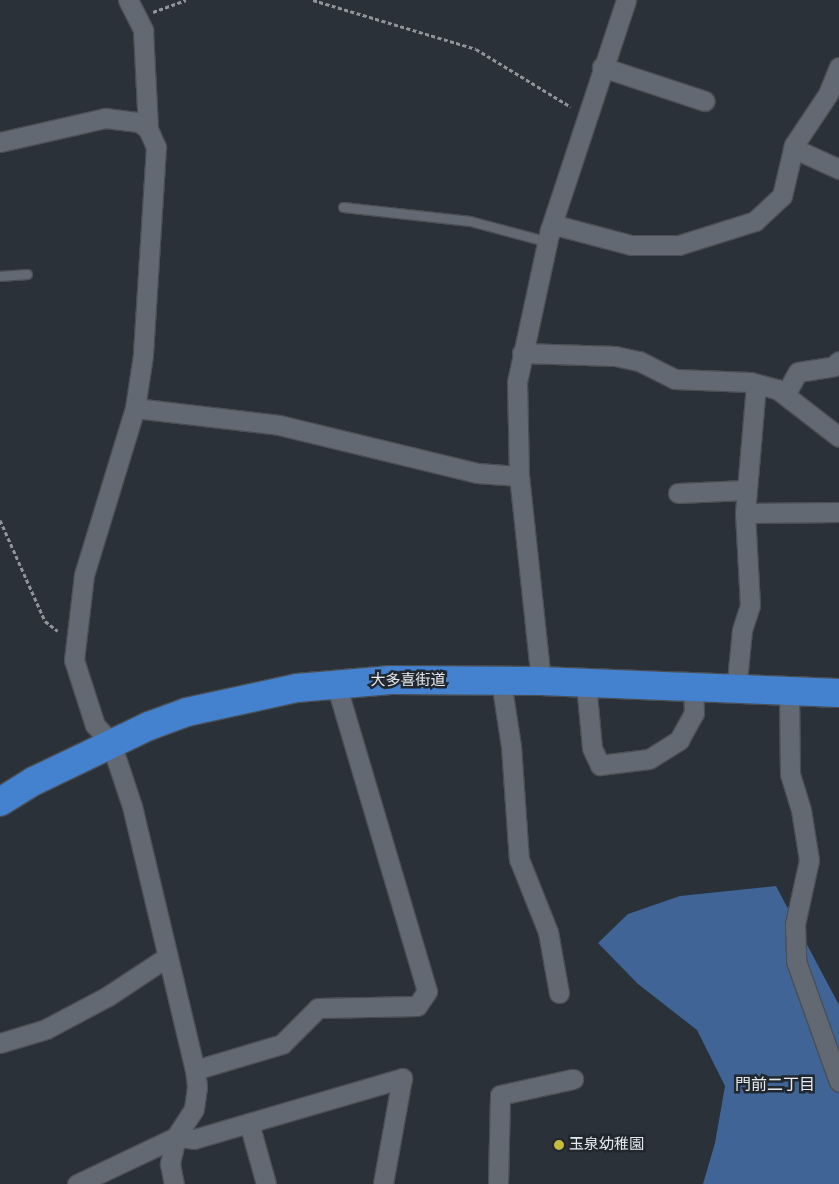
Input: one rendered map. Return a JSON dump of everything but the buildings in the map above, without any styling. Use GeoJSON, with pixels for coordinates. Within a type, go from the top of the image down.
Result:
{"type":"FeatureCollection","features":[{"type":"Feature","properties":{"kind":"highway","name":"大多喜街道"},"geometry":{"type":"LineString","coordinates":[[0,802],[111,743],[187,712],[246,697],[336,683],[541,681],[736,691],[839,693]]}},
{"type":"Feature","properties":{"kind":"street"},"geometry":{"type":"LineString","coordinates":[[128,0],[139,18],[143,30],[148,129],[156,147],[143,355],[135,408],[84,575],[75,642],[79,683],[95,725],[111,743],[147,862],[167,957],[195,1070],[198,1087],[194,1109],[176,1137],[170,1164],[174,1184]]}},
{"type":"Feature","properties":{"kind":"street"},"geometry":{"type":"LineString","coordinates":[[541,681],[519,476],[517,382],[547,236],[626,0]]}},
{"type":"Feature","properties":{"kind":"street"},"geometry":{"type":"LineString","coordinates":[[602,67],[705,101]]}},
{"type":"Feature","properties":{"kind":"street"},"geometry":{"type":"LineString","coordinates":[[547,236],[559,226],[631,245],[679,246],[730,229],[768,212],[782,196],[793,148],[828,94],[839,67]]}},
{"type":"Feature","properties":{"kind":"street"},"geometry":{"type":"LineString","coordinates":[[0,142],[105,118],[139,122],[148,129]]}},
{"type":"Feature","properties":{"kind":"street"},"geometry":{"type":"LineString","coordinates":[[793,148],[839,169]]}},
{"type":"Feature","properties":{"kind":"street"},"geometry":{"type":"LineString","coordinates":[[522,353],[615,356],[639,361],[675,380],[756,384],[777,388],[839,437]]}},
{"type":"Feature","properties":{"kind":"street"},"geometry":{"type":"LineString","coordinates":[[785,395],[798,372],[834,366],[839,361]]}},
{"type":"Feature","properties":{"kind":"street"},"geometry":{"type":"LineString","coordinates":[[736,691],[742,630],[750,605],[745,513],[756,384]]}},
{"type":"Feature","properties":{"kind":"street"},"geometry":{"type":"LineString","coordinates":[[135,408],[279,426],[477,474],[519,476]]}},
{"type":"Feature","properties":{"kind":"street"},"geometry":{"type":"LineString","coordinates":[[678,493],[746,490]]}},
{"type":"Feature","properties":{"kind":"street"},"geometry":{"type":"LineString","coordinates":[[745,513],[839,512]]}},
{"type":"Feature","properties":{"kind":"street"},"geometry":{"type":"LineString","coordinates":[[501,681],[511,746],[519,859],[548,932],[559,993]]}},
{"type":"Feature","properties":{"kind":"street"},"geometry":{"type":"LineString","coordinates":[[195,1070],[282,1044],[318,1008],[417,1006],[427,991],[336,683]]}},
{"type":"Feature","properties":{"kind":"street"},"geometry":{"type":"LineString","coordinates":[[586,684],[592,748],[600,765],[649,759],[679,740],[694,713],[694,688]]}},
{"type":"Feature","properties":{"kind":"street"},"geometry":{"type":"LineString","coordinates":[[790,692],[790,774],[801,810],[808,860],[795,924],[796,961],[839,1082]]}},
{"type":"Feature","properties":{"kind":"street"},"geometry":{"type":"LineString","coordinates":[[0,1043],[46,1029],[108,996],[167,957]]}},
{"type":"Feature","properties":{"kind":"street"},"geometry":{"type":"LineString","coordinates":[[77,1184],[176,1137],[194,1139],[402,1078],[380,1183]]}},
{"type":"Feature","properties":{"kind":"street"},"geometry":{"type":"LineString","coordinates":[[498,1184],[500,1095],[573,1078]]}},
{"type":"Feature","properties":{"kind":"street"},"geometry":{"type":"LineString","coordinates":[[249,1123],[266,1184]]}},
{"type":"Feature","properties":{"kind":"lane"},"geometry":{"type":"LineString","coordinates":[[343,207],[470,221],[547,236]]}},
{"type":"Feature","properties":{"kind":"lane"},"geometry":{"type":"LineString","coordinates":[[0,276],[27,274]]}},
{"type":"Feature","properties":{"kind":"path"},"geometry":{"type":"LineString","coordinates":[[139,18],[186,0]]}},
{"type":"Feature","properties":{"kind":"path"},"geometry":{"type":"LineString","coordinates":[[313,0],[476,49],[586,117]]}},
{"type":"Feature","properties":{"kind":"path"},"geometry":{"type":"LineString","coordinates":[[0,520],[45,621],[75,642]]}},
{"type":"Feature","properties":{"kind":"shaded area"},"geometry":{"type":"Polygon","coordinates":[[[776,886],[839,1005],[839,1184],[703,1184],[715,1143],[725,1086],[697,1030],[638,984],[598,943],[628,914],[680,896],[776,886]]]}},
{"type":"Feature","properties":{"kind":"place","name":"玉泉幼稚園"},"geometry":{"type":"Point","coordinates":[559,1145]}},
{"type":"Feature","properties":{"kind":"district","name":"門前二丁目"},"geometry":{"type":"Point","coordinates":[775,1085]}}]}
